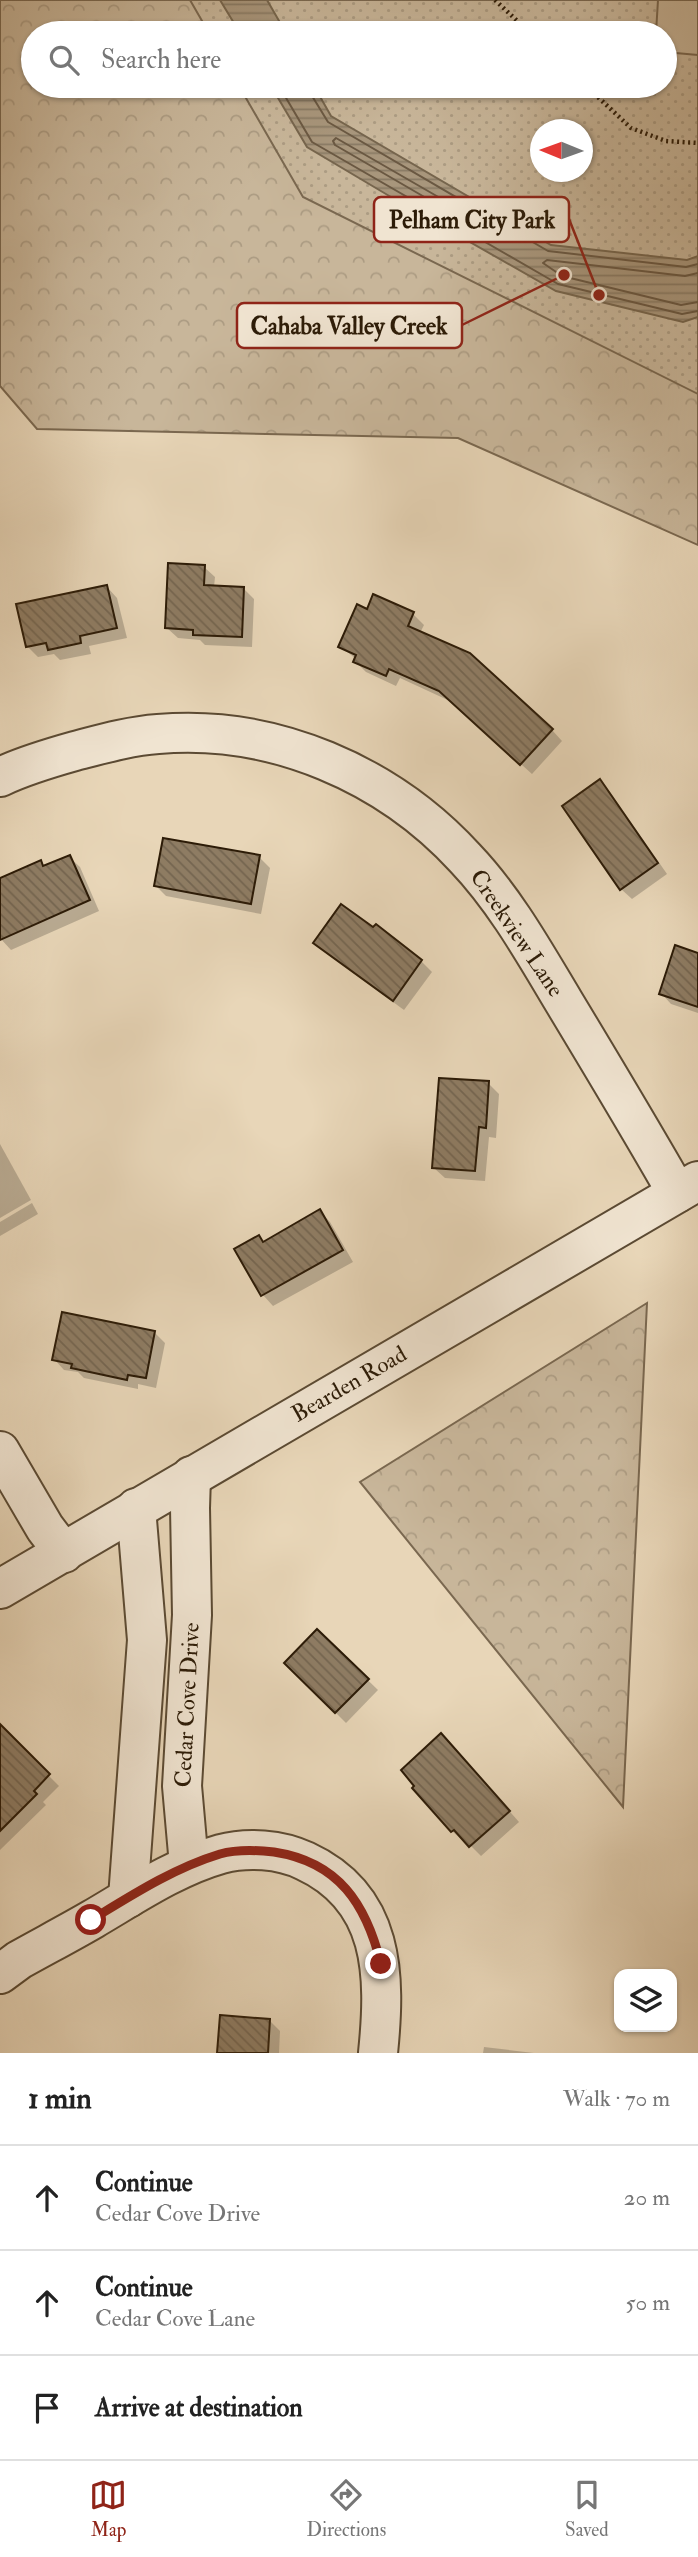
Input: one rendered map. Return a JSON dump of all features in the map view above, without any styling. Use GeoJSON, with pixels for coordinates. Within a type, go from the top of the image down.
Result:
{"type":"FeatureCollection","features":[{"type":"Feature","properties":{"kind":"street","name":"Creekview Lane"},"geometry":{"type":"LineString","coordinates":[[0,777],[103,743],[156,734],[198,733],[286,746],[358,774],[407,804],[466,858],[519,927],[687,1187]]}},
{"type":"Feature","properties":{"kind":"street","name":"Bearden Road"},"geometry":{"type":"LineString","coordinates":[[0,1590],[687,1187]]}},
{"type":"Feature","properties":{"kind":"street"},"geometry":{"type":"LineString","coordinates":[[0,1451],[45,1528],[64,1553]]}},
{"type":"Feature","properties":{"kind":"street","name":"Cedar Cove Drive"},"geometry":{"type":"LineString","coordinates":[[189,1865],[182,1786],[192,1615],[191,1476]]}},
{"type":"Feature","properties":{"kind":"street","name":"Cedar Cove Drive"},"geometry":{"type":"LineString","coordinates":[[128,1898],[147,1640],[136,1508]]}},
{"type":"Feature","properties":{"kind":"street"},"geometry":{"type":"LineString","coordinates":[[0,1974],[19,1960],[189,1865],[224,1853],[254,1850],[293,1855],[334,1877],[366,1916],[381,1964],[383,1998],[378,2053]]}},
{"type":"Feature","properties":{"kind":"path"},"geometry":{"type":"LineString","coordinates":[[495,0],[517,21]]}},
{"type":"Feature","properties":{"kind":"path"},"geometry":{"type":"LineString","coordinates":[[599,98],[631,128],[666,141],[698,143]]}},
{"type":"Feature","properties":{"kind":"green space"},"geometry":{"type":"Polygon","coordinates":[[[0,0],[220,0],[233,21],[21,21],[21,98],[293,98],[698,317],[698,545],[458,438],[37,429],[0,386],[0,0]]]}},
{"type":"Feature","properties":{"kind":"green space"},"geometry":{"type":"Polygon","coordinates":[[[190,0],[698,0],[698,394],[303,197],[246,98],[677,98],[677,21],[202,21],[190,0]]]}},
{"type":"Feature","properties":{"kind":"green space"},"geometry":{"type":"Polygon","coordinates":[[[658,0],[698,0],[698,55],[677,53],[677,21],[657,21],[658,0]]]}},
{"type":"Feature","properties":{"kind":"green space"},"geometry":{"type":"Polygon","coordinates":[[[647,1303],[623,1807],[360,1482],[647,1303]]]}},
{"type":"Feature","properties":{"kind":"water"},"geometry":{"type":"Polygon","coordinates":[[[220,0],[267,0],[279,21],[233,21],[220,0]]]}},
{"type":"Feature","properties":{"kind":"water"},"geometry":{"type":"Polygon","coordinates":[[[278,98],[321,98],[331,116],[551,245],[687,260],[698,256],[698,317],[683,322],[556,291],[307,147],[278,98]]]}},
{"type":"Feature","properties":{"kind":"building"},"geometry":{"type":"Polygon","coordinates":[[[168,563],[205,565],[204,585],[244,587],[242,637],[193,635],[193,630],[165,628],[168,563]]]}},
{"type":"Feature","properties":{"kind":"building"},"geometry":{"type":"Polygon","coordinates":[[[107,585],[117,628],[80,636],[81,643],[48,650],[46,643],[26,647],[16,604],[107,585]]]}},
{"type":"Feature","properties":{"kind":"building"},"geometry":{"type":"Polygon","coordinates":[[[373,594],[414,612],[408,626],[470,653],[553,729],[520,765],[439,691],[389,669],[386,676],[353,662],[356,655],[338,647],[357,604],[367,609],[373,594]]]}},
{"type":"Feature","properties":{"kind":"building"},"geometry":{"type":"Polygon","coordinates":[[[600,779],[658,863],[620,890],[562,806],[600,779]]]}},
{"type":"Feature","properties":{"kind":"building"},"geometry":{"type":"Polygon","coordinates":[[[163,838],[260,855],[251,904],[154,886],[163,838]]]}},
{"type":"Feature","properties":{"kind":"building"},"geometry":{"type":"Polygon","coordinates":[[[70,855],[90,900],[0,940],[0,878],[41,860],[43,866],[70,855]]]}},
{"type":"Feature","properties":{"kind":"building"},"geometry":{"type":"Polygon","coordinates":[[[341,904],[373,927],[376,924],[422,960],[393,1001],[313,943],[341,904]]]}},
{"type":"Feature","properties":{"kind":"building"},"geometry":{"type":"Polygon","coordinates":[[[675,945],[698,953],[698,1007],[659,994],[675,945]]]}},
{"type":"Feature","properties":{"kind":"building"},"geometry":{"type":"Polygon","coordinates":[[[439,1078],[489,1081],[486,1128],[479,1127],[475,1171],[432,1168],[439,1078]]]}},
{"type":"Feature","properties":{"kind":"building"},"geometry":{"type":"Polygon","coordinates":[[[320,1209],[343,1250],[261,1296],[234,1249],[259,1235],[263,1242],[320,1209]]]}},
{"type":"Feature","properties":{"kind":"building"},"geometry":{"type":"Polygon","coordinates":[[[62,1312],[155,1331],[146,1378],[128,1375],[127,1380],[71,1368],[72,1364],[52,1360],[62,1312]]]}},
{"type":"Feature","properties":{"kind":"building"},"geometry":{"type":"Polygon","coordinates":[[[317,1629],[369,1679],[335,1713],[284,1663],[317,1629]]]}},
{"type":"Feature","properties":{"kind":"building"},"geometry":{"type":"Polygon","coordinates":[[[0,1724],[50,1774],[34,1791],[37,1794],[0,1831],[0,1724]]]}},
{"type":"Feature","properties":{"kind":"building"},"geometry":{"type":"Polygon","coordinates":[[[441,1733],[510,1811],[469,1847],[454,1830],[451,1832],[412,1788],[414,1786],[401,1770],[441,1733]]]}},
{"type":"Feature","properties":{"kind":"building"},"geometry":{"type":"Polygon","coordinates":[[[220,2015],[270,2019],[268,2053],[217,2053],[220,2015]]]}},
{"type":"Feature","properties":{"kind":"place","name":"Cahaba Valley Creek"},"geometry":{"type":"Point","coordinates":[564,275]}},
{"type":"Feature","properties":{"kind":"place","name":"Pelham City Park"},"geometry":{"type":"Point","coordinates":[599,295]}},
{"type":"Feature","properties":{"kind":"route"},"geometry":{"type":"LineString","coordinates":[[91,1920],[189,1865],[224,1853],[254,1850],[293,1855],[334,1877],[353,1897],[366,1916],[381,1964]]}}]}
